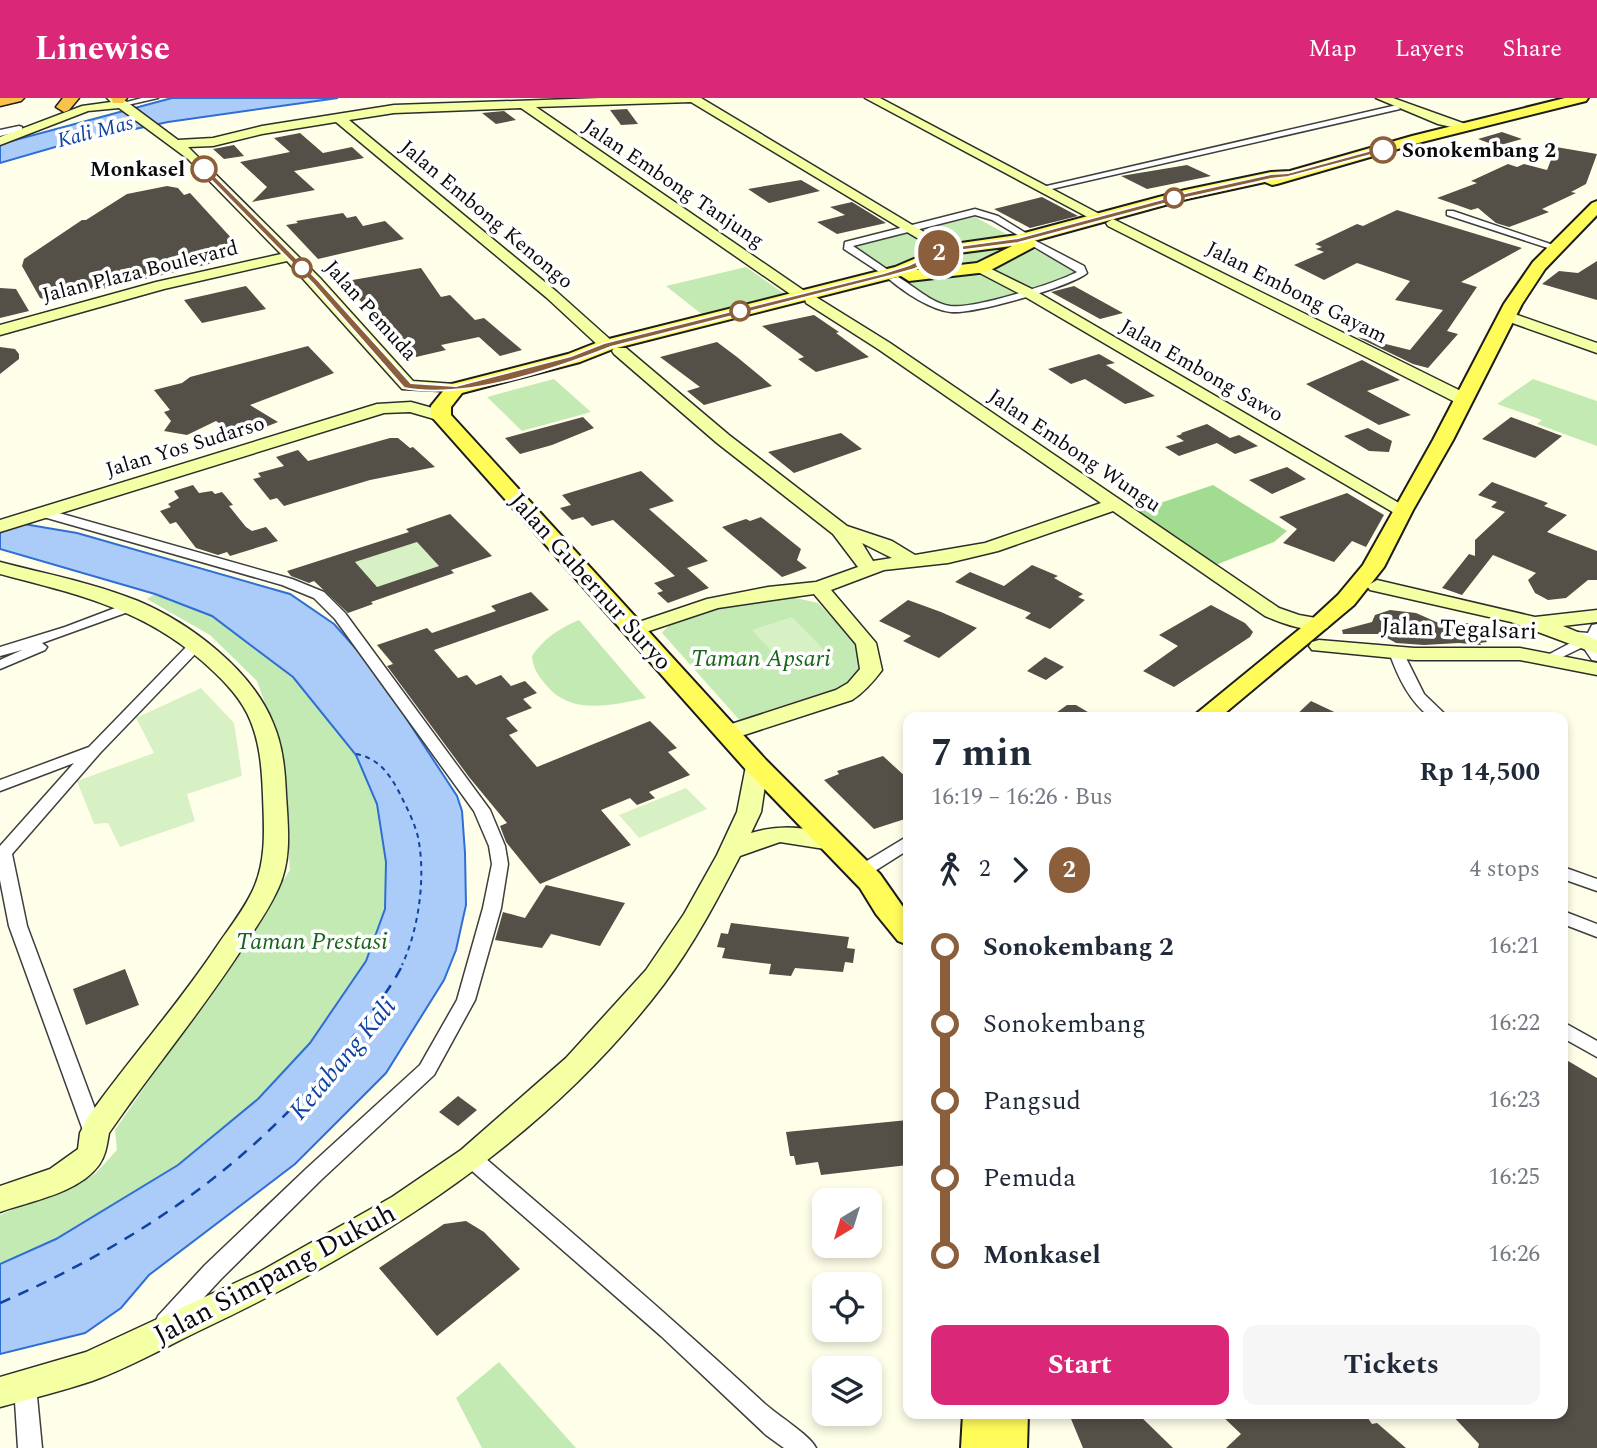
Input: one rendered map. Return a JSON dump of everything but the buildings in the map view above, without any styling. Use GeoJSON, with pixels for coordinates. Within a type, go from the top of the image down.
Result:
{"type":"FeatureCollection","features":[{"type":"Feature","properties":{"kind":"highway"},"geometry":{"type":"LineString","coordinates":[[0,101],[16,98]]}},
{"type":"Feature","properties":{"kind":"main road"},"geometry":{"type":"LineString","coordinates":[[891,277],[947,250],[1031,240],[1581,98]]}},
{"type":"Feature","properties":{"kind":"main road"},"geometry":{"type":"LineString","coordinates":[[1414,141],[1424,141],[1548,106]]}},
{"type":"Feature","properties":{"kind":"main road"},"geometry":{"type":"LineString","coordinates":[[1211,712],[1319,635],[1373,567],[1508,314],[1539,266],[1597,206]]}},
{"type":"Feature","properties":{"kind":"main road"},"geometry":{"type":"LineString","coordinates":[[441,416],[441,406],[456,389],[574,358],[599,357],[614,348],[891,277],[981,268],[1031,240]]}},
{"type":"Feature","properties":{"kind":"main road"},"geometry":{"type":"LineString","coordinates":[[1235,712],[1377,586],[1457,432],[1507,326],[1508,314]]}},
{"type":"Feature","properties":{"kind":"main road","name":"Jalan Gubernur Suryo"},"geometry":{"type":"LineString","coordinates":[[441,416],[757,766],[866,876],[903,927]]}},
{"type":"Feature","properties":{"kind":"main road"},"geometry":{"type":"LineString","coordinates":[[866,876],[903,909]]}},
{"type":"Feature","properties":{"kind":"main road"},"geometry":{"type":"LineString","coordinates":[[981,1448],[982,1419]]}},
{"type":"Feature","properties":{"kind":"main road"},"geometry":{"type":"LineString","coordinates":[[1007,1448],[1009,1419]]}},
{"type":"Feature","properties":{"kind":"street"},"geometry":{"type":"LineString","coordinates":[[0,137],[82,98]]}},
{"type":"Feature","properties":{"kind":"street"},"geometry":{"type":"LineString","coordinates":[[0,137],[65,108],[154,98]]}},
{"type":"Feature","properties":{"kind":"street"},"geometry":{"type":"LineString","coordinates":[[176,144],[213,142],[422,102],[523,104],[694,98],[947,250]]}},
{"type":"Feature","properties":{"kind":"street","name":"Jalan Embong Gayam"},"geometry":{"type":"LineString","coordinates":[[871,98],[1043,188],[1463,399]]}},
{"type":"Feature","properties":{"kind":"street"},"geometry":{"type":"LineString","coordinates":[[1372,98],[1436,122],[1447,131]]}},
{"type":"Feature","properties":{"kind":"street"},"geometry":{"type":"LineString","coordinates":[[1382,98],[1442,121],[1465,126]]}},
{"type":"Feature","properties":{"kind":"street","name":"Jalan Pemuda"},"geometry":{"type":"LineString","coordinates":[[120,101],[191,156],[288,254],[408,386],[456,389]]}},
{"type":"Feature","properties":{"kind":"street","name":"Jalan Embong Tanjung"},"geometry":{"type":"LineString","coordinates":[[523,104],[806,298]]}},
{"type":"Feature","properties":{"kind":"street"},"geometry":{"type":"LineString","coordinates":[[1043,188],[1396,107]]}},
{"type":"Feature","properties":{"kind":"street","name":"Jalan Embong Kenongo"},"geometry":{"type":"LineString","coordinates":[[338,117],[614,348]]}},
{"type":"Feature","properties":{"kind":"street"},"geometry":{"type":"LineString","coordinates":[[191,156],[213,142]]}},
{"type":"Feature","properties":{"kind":"street"},"geometry":{"type":"LineString","coordinates":[[975,212],[995,218],[1080,268],[1082,273],[1075,278],[1033,290],[952,309],[891,277],[846,246],[912,228],[975,212]]}},
{"type":"Feature","properties":{"kind":"street"},"geometry":{"type":"LineString","coordinates":[[1450,214],[1558,248]]}},
{"type":"Feature","properties":{"kind":"street","name":"Jalan Plaza Boulevard"},"geometry":{"type":"LineString","coordinates":[[0,330],[159,281],[288,254]]}},
{"type":"Feature","properties":{"kind":"street","name":"Jalan Embong Sawo"},"geometry":{"type":"LineString","coordinates":[[981,268],[1033,290],[1402,510]]}},
{"type":"Feature","properties":{"kind":"street","name":"Jalan Embong Wungu"},"geometry":{"type":"LineString","coordinates":[[806,298],[884,346],[1272,612],[1319,635]]}},
{"type":"Feature","properties":{"kind":"street","name":"Jalan Plaza Boulevard"},"geometry":{"type":"LineString","coordinates":[[0,324],[57,311]]}},
{"type":"Feature","properties":{"kind":"street"},"geometry":{"type":"LineString","coordinates":[[1508,314],[1560,320],[1597,332]]}},
{"type":"Feature","properties":{"kind":"street"},"geometry":{"type":"LineString","coordinates":[[1508,314],[1597,348]]}},
{"type":"Feature","properties":{"kind":"street"},"geometry":{"type":"LineString","coordinates":[[1547,330],[1544,321],[1560,320]]}},
{"type":"Feature","properties":{"kind":"street"},"geometry":{"type":"LineString","coordinates":[[614,348],[723,439],[840,530],[869,569]]}},
{"type":"Feature","properties":{"kind":"street","name":"Jalan Pemuda"},"geometry":{"type":"LineString","coordinates":[[383,408],[399,397],[408,386]]}},
{"type":"Feature","properties":{"kind":"street"},"geometry":{"type":"LineString","coordinates":[[383,408],[411,407],[441,416]]}},
{"type":"Feature","properties":{"kind":"street","name":"Jalan Yos Sudarso"},"geometry":{"type":"LineString","coordinates":[[0,526],[383,408]]}},
{"type":"Feature","properties":{"kind":"street"},"geometry":{"type":"LineString","coordinates":[[634,630],[714,603],[768,593],[819,588],[869,569],[991,548],[1116,504]]}},
{"type":"Feature","properties":{"kind":"street"},"geometry":{"type":"LineString","coordinates":[[39,515],[287,582],[319,595],[340,616],[482,810],[497,846],[500,864],[492,908],[466,1000],[427,1070],[304,1183],[213,1272],[155,1336]]}},
{"type":"Feature","properties":{"kind":"street"},"geometry":{"type":"LineString","coordinates":[[840,530],[885,545],[909,560]]}},
{"type":"Feature","properties":{"kind":"street"},"geometry":{"type":"LineString","coordinates":[[0,568],[127,607],[196,645],[244,693],[256,710],[269,741],[274,780],[274,868],[260,901],[205,986],[94,1133]]}},
{"type":"Feature","properties":{"kind":"street","name":"Jalan Tegalsari"},"geometry":{"type":"LineString","coordinates":[[1377,586],[1595,636]]}},
{"type":"Feature","properties":{"kind":"street"},"geometry":{"type":"LineString","coordinates":[[727,733],[844,695],[856,688],[871,670],[866,643],[819,588]]}},
{"type":"Feature","properties":{"kind":"street"},"geometry":{"type":"LineString","coordinates":[[0,665],[127,607]]}},
{"type":"Feature","properties":{"kind":"street"},"geometry":{"type":"LineString","coordinates":[[1525,622],[1595,636]]}},
{"type":"Feature","properties":{"kind":"street"},"geometry":{"type":"LineString","coordinates":[[1525,622],[1549,639],[1549,648],[1543,657]]}},
{"type":"Feature","properties":{"kind":"street"},"geometry":{"type":"LineString","coordinates":[[0,652],[70,631]]}},
{"type":"Feature","properties":{"kind":"street","name":"Jalan Tegalsari"},"geometry":{"type":"LineString","coordinates":[[1319,635],[1396,652],[1543,657],[1597,669]]}},
{"type":"Feature","properties":{"kind":"street"},"geometry":{"type":"LineString","coordinates":[[1543,657],[1595,636]]}},
{"type":"Feature","properties":{"kind":"street"},"geometry":{"type":"LineString","coordinates":[[0,1199],[77,1168],[88,1158],[94,1147],[94,1133],[18,926],[2,849],[196,645]]}},
{"type":"Feature","properties":{"kind":"street"},"geometry":{"type":"LineString","coordinates":[[1396,652],[1405,678],[1422,703],[1434,712]]}},
{"type":"Feature","properties":{"kind":"street"},"geometry":{"type":"LineString","coordinates":[[0,786],[95,750]]}},
{"type":"Feature","properties":{"kind":"street","name":"Jalan Simpang Dukuh"},"geometry":{"type":"LineString","coordinates":[[13,1389],[91,1366],[317,1258],[404,1206],[471,1158],[576,1066],[655,977],[694,919],[750,812],[757,766]]}},
{"type":"Feature","properties":{"kind":"street"},"geometry":{"type":"LineString","coordinates":[[731,851],[762,835],[774,833],[804,835],[831,842]]}},
{"type":"Feature","properties":{"kind":"street"},"geometry":{"type":"LineString","coordinates":[[866,876],[903,846]]}},
{"type":"Feature","properties":{"kind":"street"},"geometry":{"type":"LineString","coordinates":[[1568,875],[1597,886]]}},
{"type":"Feature","properties":{"kind":"street"},"geometry":{"type":"LineString","coordinates":[[1568,919],[1597,931]]}},
{"type":"Feature","properties":{"kind":"street"},"geometry":{"type":"LineString","coordinates":[[1568,1032],[1597,1049]]}},
{"type":"Feature","properties":{"kind":"street"},"geometry":{"type":"LineString","coordinates":[[471,1158],[648,1310],[774,1427],[804,1448]]}},
{"type":"Feature","properties":{"kind":"street"},"geometry":{"type":"LineString","coordinates":[[13,1389],[26,1420],[30,1448]]}},
{"type":"Feature","properties":{"kind":"green space"},"geometry":{"type":"Polygon","coordinates":[[[975,217],[1076,272],[1071,278],[961,308],[943,305],[849,246],[975,217]]]}},
{"type":"Feature","properties":{"kind":"green space"},"geometry":{"type":"Polygon","coordinates":[[[746,267],[786,295],[704,316],[666,286],[746,267]]]}},
{"type":"Feature","properties":{"kind":"green space"},"geometry":{"type":"Polygon","coordinates":[[[554,379],[591,412],[522,431],[487,397],[554,379]]]}},
{"type":"Feature","properties":{"kind":"green space"},"geometry":{"type":"Polygon","coordinates":[[[1533,379],[1597,401],[1597,446],[1537,424],[1542,420],[1497,404],[1533,379]]]}},
{"type":"Feature","properties":{"kind":"green space"},"geometry":{"type":"Polygon","coordinates":[[[1213,485],[1287,531],[1274,542],[1213,566],[1134,512],[1213,485]]]}},
{"type":"Feature","properties":{"kind":"green space"},"geometry":{"type":"Polygon","coordinates":[[[417,542],[439,566],[377,587],[349,564],[417,542]]]}},
{"type":"Feature","properties":{"kind":"green space","name":"Taman Prestasi"},"geometry":{"type":"Polygon","coordinates":[[[155,594],[212,616],[293,677],[356,754],[377,804],[386,862],[385,909],[366,961],[310,1043],[258,1099],[178,1165],[56,1239],[0,1264],[0,1215],[95,1174],[117,1150],[115,1130],[235,956],[290,870],[281,748],[257,681],[210,635],[147,599],[155,594]]]}},
{"type":"Feature","properties":{"kind":"green space","name":"Taman Apsari"},"geometry":{"type":"Polygon","coordinates":[[[787,596],[818,603],[852,638],[864,663],[851,685],[742,723],[662,633],[684,618],[701,612],[787,596]]]}},
{"type":"Feature","properties":{"kind":"green space"},"geometry":{"type":"Polygon","coordinates":[[[792,617],[828,654],[787,668],[752,630],[792,617]]]}},
{"type":"Feature","properties":{"kind":"green space"},"geometry":{"type":"Polygon","coordinates":[[[579,620],[646,698],[606,705],[580,705],[556,695],[546,685],[536,672],[532,656],[553,634],[579,620]]]}},
{"type":"Feature","properties":{"kind":"green space"},"geometry":{"type":"Polygon","coordinates":[[[201,688],[234,723],[242,776],[187,794],[195,821],[120,847],[108,823],[94,824],[77,781],[154,753],[136,718],[201,688]]]}},
{"type":"Feature","properties":{"kind":"green space"},"geometry":{"type":"Polygon","coordinates":[[[686,788],[707,809],[639,838],[619,815],[686,788]]]}},
{"type":"Feature","properties":{"kind":"green space"},"geometry":{"type":"Polygon","coordinates":[[[499,1362],[576,1448],[482,1448],[456,1398],[499,1362]]]}},
{"type":"Feature","properties":{"kind":"water","name":"Kali Mas"},"geometry":{"type":"Polygon","coordinates":[[[172,98],[338,98],[168,122],[69,143],[0,163],[0,144],[172,98]]]}},
{"type":"Feature","properties":{"kind":"water","name":"Ketabang Kali"},"geometry":{"type":"Polygon","coordinates":[[[0,520],[77,533],[290,594],[334,624],[358,651],[404,715],[457,796],[462,811],[466,905],[456,950],[444,980],[386,1073],[295,1164],[149,1275],[121,1308],[85,1333],[0,1354],[0,1264],[56,1239],[178,1165],[258,1099],[310,1043],[366,961],[385,909],[386,862],[377,804],[356,755],[293,677],[212,616],[155,594],[0,549],[0,520]]]}},
{"type":"Feature","properties":{"kind":"ferry route"},"geometry":{"type":"LineString","coordinates":[[356,754],[371,759],[387,773],[407,808],[418,837],[421,885],[417,919],[402,965]]}},
{"type":"Feature","properties":{"kind":"ferry route"},"geometry":{"type":"LineString","coordinates":[[0,1303],[52,1279],[149,1224],[236,1160],[277,1123],[316,1082],[373,1011],[403,964]]}},
{"type":"Feature","properties":{"kind":"bus line","name":"2"},"geometry":{"type":"LineString","coordinates":[[204,169],[316,282],[408,386],[456,389],[574,358],[592,349],[912,267],[947,250],[1018,240],[1185,195],[1271,176],[1288,175],[1383,150]]}},
{"type":"Feature","properties":{"kind":"place","name":"Sonokembang 2"},"geometry":{"type":"Point","coordinates":[1383,150]}},
{"type":"Feature","properties":{"kind":"place","name":"Monkasel"},"geometry":{"type":"Point","coordinates":[204,169]}}]}
